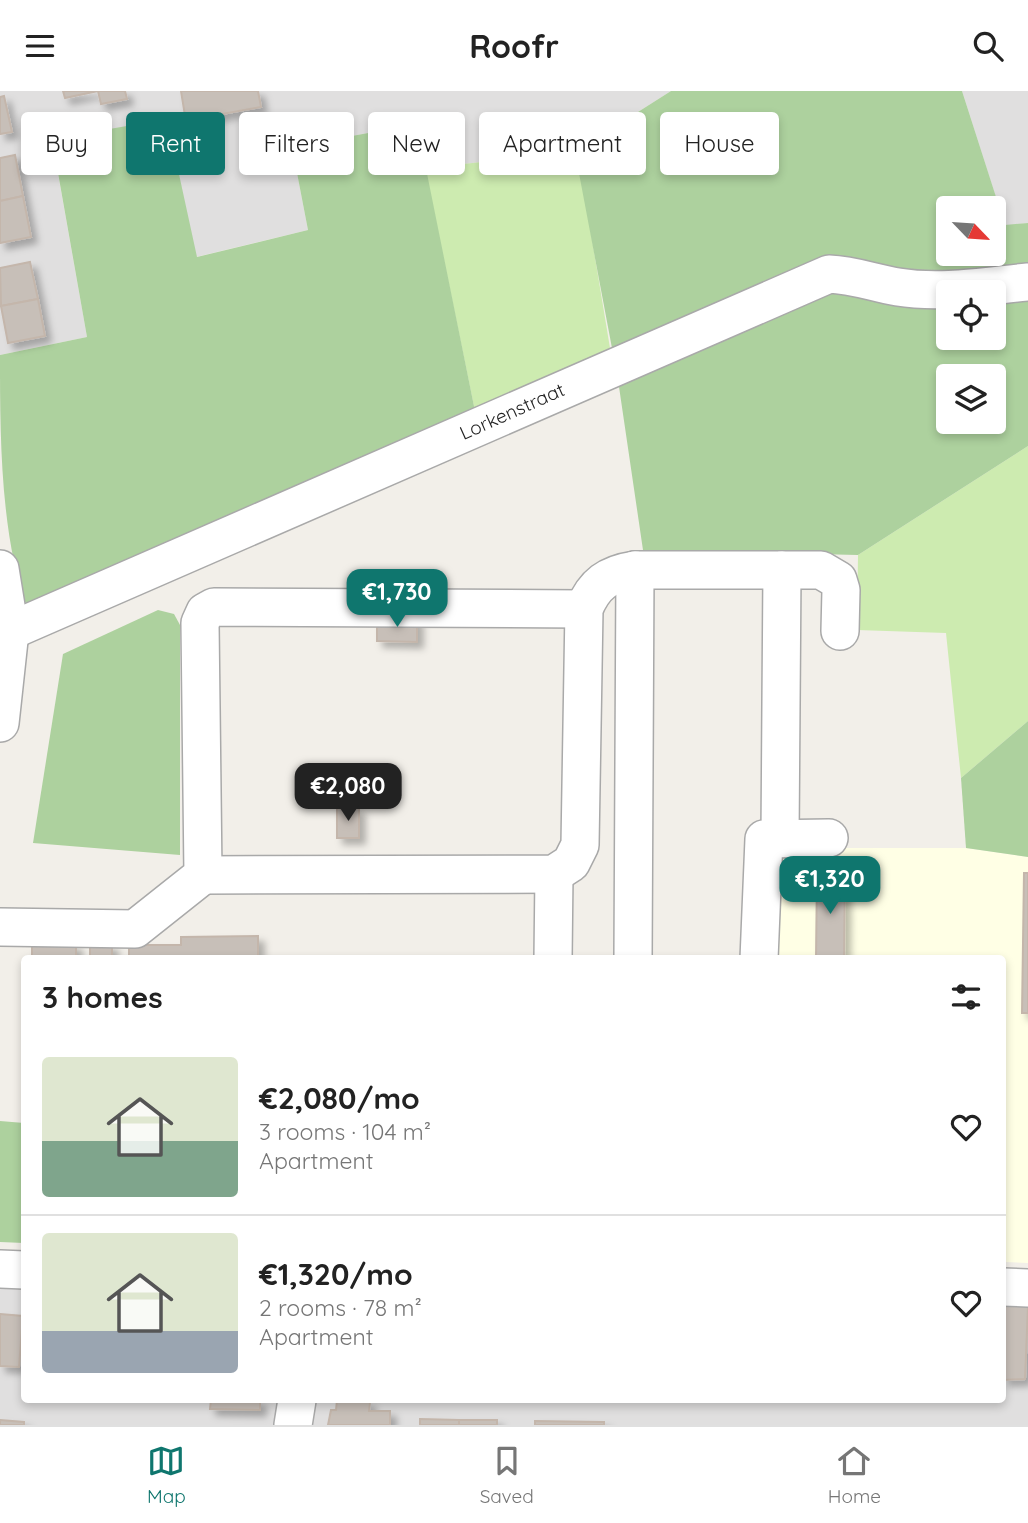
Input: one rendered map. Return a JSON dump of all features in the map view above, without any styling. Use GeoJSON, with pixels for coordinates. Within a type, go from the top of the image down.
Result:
{"type":"FeatureCollection","features":[{"type":"Feature","properties":{"kind":"street","name":"Lorkenstraat"},"geometry":{"type":"LineString","coordinates":[[10,631],[829,274],[854,275],[897,287],[945,290],[1028,282]]}},
{"type":"Feature","properties":{"kind":"street"},"geometry":{"type":"LineString","coordinates":[[0,569],[10,631],[0,723]]}},
{"type":"Feature","properties":{"kind":"street"},"geometry":{"type":"LineString","coordinates":[[633,955],[635,570]]}},
{"type":"Feature","properties":{"kind":"street"},"geometry":{"type":"LineString","coordinates":[[0,927],[135,929],[203,875],[554,874],[571,863],[580,845],[584,609],[590,594],[601,580],[617,572],[635,570],[821,570],[838,580],[841,590],[840,631]]}},
{"type":"Feature","properties":{"kind":"street"},"geometry":{"type":"LineString","coordinates":[[780,838],[782,570]]}},
{"type":"Feature","properties":{"kind":"street"},"geometry":{"type":"LineString","coordinates":[[203,875],[200,623],[205,612],[214,607],[584,609]]}},
{"type":"Feature","properties":{"kind":"street"},"geometry":{"type":"LineString","coordinates":[[759,955],[764,839],[829,838]]}},
{"type":"Feature","properties":{"kind":"street"},"geometry":{"type":"LineString","coordinates":[[553,955],[554,874]]}},
{"type":"Feature","properties":{"kind":"street"},"geometry":{"type":"LineString","coordinates":[[0,1269],[21,1270]]}},
{"type":"Feature","properties":{"kind":"street"},"geometry":{"type":"LineString","coordinates":[[1006,1287],[1028,1287]]}},
{"type":"Feature","properties":{"kind":"street"},"geometry":{"type":"LineString","coordinates":[[293,1425],[297,1403]]}},
{"type":"Feature","properties":{"kind":"shaded area"},"geometry":{"type":"Polygon","coordinates":[[[0,91],[671,91],[638,112],[479,112],[479,162],[465,164],[465,112],[368,112],[368,133],[354,136],[354,112],[239,112],[239,175],[297,175],[308,230],[196,257],[179,175],[225,175],[225,112],[126,112],[126,127],[112,130],[112,112],[21,112],[21,175],[58,175],[87,337],[0,355],[0,91]]]}},
{"type":"Feature","properties":{"kind":"shaded area"},"geometry":{"type":"Polygon","coordinates":[[[962,91],[1028,91],[1028,223],[1006,226],[1006,196],[995,196],[962,91]]]}},
{"type":"Feature","properties":{"kind":"shaded area"},"geometry":{"type":"Polygon","coordinates":[[[772,848],[966,848],[1028,857],[1028,1263],[1006,1262],[1006,955],[769,955],[772,848]]]}},
{"type":"Feature","properties":{"kind":"shaded area"},"geometry":{"type":"Polygon","coordinates":[[[0,1284],[21,1284],[21,1403],[1006,1403],[1006,1304],[1028,1305],[1028,1425],[0,1425],[0,1284]]]}},
{"type":"Feature","properties":{"kind":"green space"},"geometry":{"type":"Polygon","coordinates":[[[671,91],[962,91],[996,196],[936,196],[936,266],[1006,266],[1006,225],[1028,223],[1028,446],[858,555],[643,550],[618,380],[579,175],[646,175],[646,112],[638,112],[671,91]]]}},
{"type":"Feature","properties":{"kind":"green space"},"geometry":{"type":"Polygon","coordinates":[[[126,126],[126,175],[179,175],[197,257],[308,230],[297,175],[354,175],[354,136],[368,133],[368,175],[427,175],[477,421],[29,612],[19,584],[7,520],[0,418],[0,355],[87,337],[58,175],[112,175],[112,129],[126,126]]]}},
{"type":"Feature","properties":{"kind":"green space"},"geometry":{"type":"Polygon","coordinates":[[[479,162],[479,175],[581,175],[611,354],[477,421],[426,175],[465,175],[465,164],[479,162]]]}},
{"type":"Feature","properties":{"kind":"green space"},"geometry":{"type":"Polygon","coordinates":[[[1028,446],[1028,721],[961,778],[946,633],[857,630],[858,555],[1028,446]]]}},
{"type":"Feature","properties":{"kind":"green space"},"geometry":{"type":"Polygon","coordinates":[[[158,610],[174,614],[180,625],[180,855],[33,843],[63,654],[158,610]]]}},
{"type":"Feature","properties":{"kind":"green space"},"geometry":{"type":"Polygon","coordinates":[[[1028,721],[1028,857],[966,848],[961,778],[1028,721]]]}},
{"type":"Feature","properties":{"kind":"green space"},"geometry":{"type":"Polygon","coordinates":[[[0,1121],[21,1123],[21,1243],[0,1242],[0,1121]]]}},
{"type":"Feature","properties":{"kind":"building"},"geometry":{"type":"Polygon","coordinates":[[[63,91],[98,91],[65,98],[63,91]]]}},
{"type":"Feature","properties":{"kind":"building"},"geometry":{"type":"Polygon","coordinates":[[[98,91],[125,91],[127,99],[101,104],[98,91]]]}},
{"type":"Feature","properties":{"kind":"building"},"geometry":{"type":"Polygon","coordinates":[[[181,91],[258,91],[261,107],[225,113],[184,112],[181,91]]]}},
{"type":"Feature","properties":{"kind":"building"},"geometry":{"type":"Polygon","coordinates":[[[4,96],[12,132],[0,134],[0,97],[4,96]]]}},
{"type":"Feature","properties":{"kind":"building"},"geometry":{"type":"Polygon","coordinates":[[[15,155],[23,196],[0,201],[0,158],[15,155]]]}},
{"type":"Feature","properties":{"kind":"building"},"geometry":{"type":"Polygon","coordinates":[[[23,196],[31,237],[0,243],[0,201],[23,196]]]}},
{"type":"Feature","properties":{"kind":"building"},"geometry":{"type":"Polygon","coordinates":[[[30,262],[38,299],[1,306],[0,268],[30,262]]]}},
{"type":"Feature","properties":{"kind":"building"},"geometry":{"type":"Polygon","coordinates":[[[38,299],[45,336],[8,343],[1,306],[38,299]]]}},
{"type":"Feature","properties":{"kind":"building"},"geometry":{"type":"Polygon","coordinates":[[[377,617],[417,618],[417,642],[377,641],[377,617]]]}},
{"type":"Feature","properties":{"kind":"building"},"geometry":{"type":"Polygon","coordinates":[[[337,808],[359,808],[359,838],[337,838],[337,808]]]}},
{"type":"Feature","properties":{"kind":"building"},"geometry":{"type":"Polygon","coordinates":[[[817,873],[845,873],[844,955],[816,955],[817,873]]]}},
{"type":"Feature","properties":{"kind":"building"},"geometry":{"type":"Polygon","coordinates":[[[1024,873],[1028,873],[1028,1013],[1022,1013],[1024,873]]]}},
{"type":"Feature","properties":{"kind":"building"},"geometry":{"type":"Polygon","coordinates":[[[258,936],[258,955],[129,955],[129,945],[181,945],[181,937],[258,936]]]}},
{"type":"Feature","properties":{"kind":"building"},"geometry":{"type":"Polygon","coordinates":[[[32,944],[76,944],[76,955],[32,955],[32,944]]]}},
{"type":"Feature","properties":{"kind":"building"},"geometry":{"type":"Polygon","coordinates":[[[112,944],[112,955],[90,955],[90,945],[112,944]]]}},
{"type":"Feature","properties":{"kind":"building"},"geometry":{"type":"Polygon","coordinates":[[[1006,1306],[1028,1306],[1025,1379],[1006,1380],[1006,1306]]]}},
{"type":"Feature","properties":{"kind":"building"},"geometry":{"type":"Polygon","coordinates":[[[0,1314],[21,1316],[19,1367],[0,1366],[0,1314]]]}},
{"type":"Feature","properties":{"kind":"building"},"geometry":{"type":"Polygon","coordinates":[[[211,1403],[260,1403],[260,1410],[210,1409],[211,1403]]]}},
{"type":"Feature","properties":{"kind":"building"},"geometry":{"type":"Polygon","coordinates":[[[337,1403],[370,1403],[369,1411],[390,1411],[390,1425],[328,1425],[331,1410],[336,1410],[337,1403]]]}},
{"type":"Feature","properties":{"kind":"building"},"geometry":{"type":"Polygon","coordinates":[[[420,1419],[459,1420],[459,1425],[420,1425],[420,1419]]]}},
{"type":"Feature","properties":{"kind":"building"},"geometry":{"type":"Polygon","coordinates":[[[0,1420],[24,1422],[24,1425],[0,1425],[0,1420]]]}},
{"type":"Feature","properties":{"kind":"building"},"geometry":{"type":"Polygon","coordinates":[[[459,1420],[497,1420],[497,1425],[459,1425],[459,1420]]]}},
{"type":"Feature","properties":{"kind":"building"},"geometry":{"type":"Polygon","coordinates":[[[535,1421],[604,1422],[604,1425],[535,1425],[535,1421]]]}}]}
